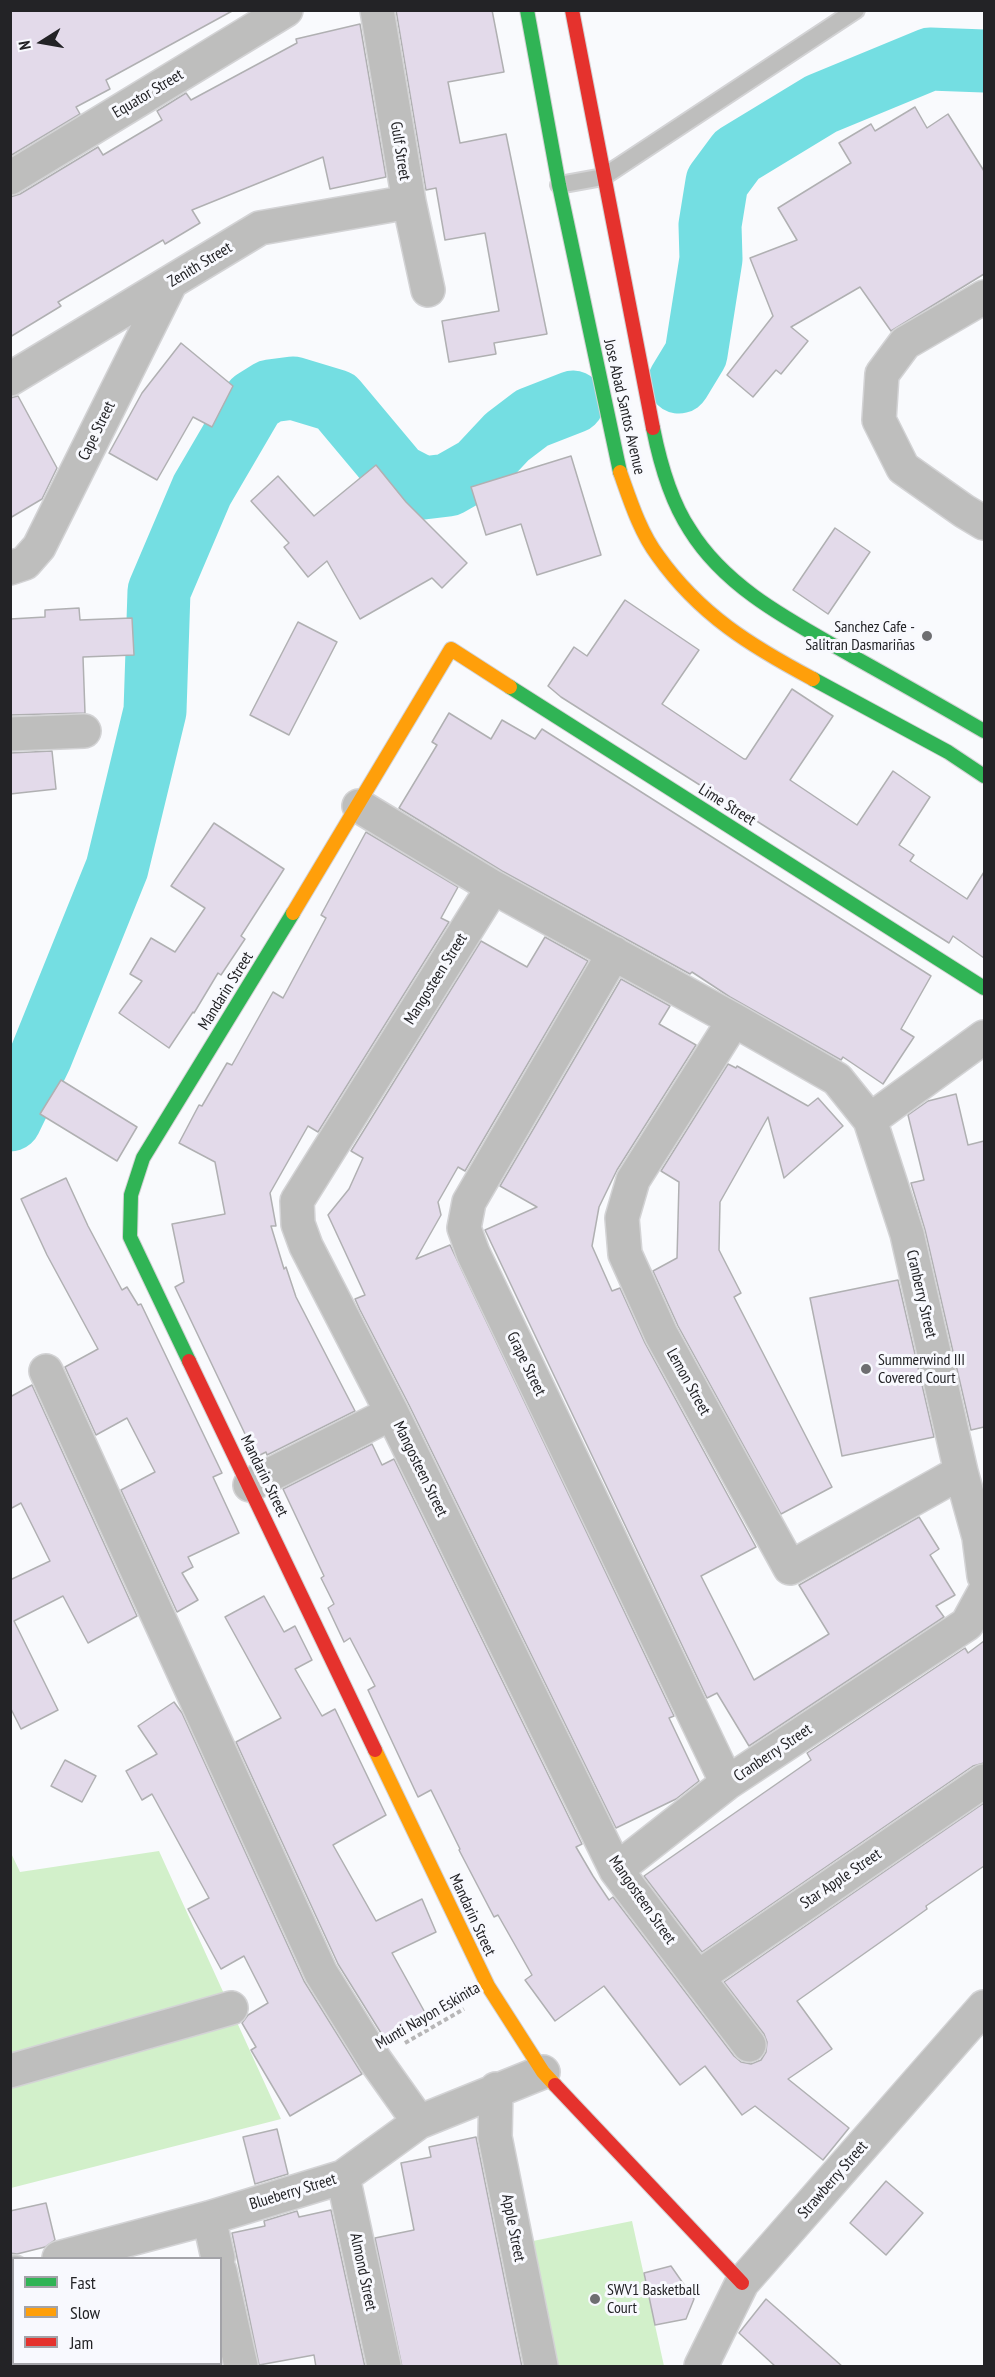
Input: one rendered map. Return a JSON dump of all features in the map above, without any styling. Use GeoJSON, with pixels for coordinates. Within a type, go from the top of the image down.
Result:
{"type":"FeatureCollection","features":[{"type":"Feature","properties":{"kind":"street","name":"Equator Street"},"geometry":{"type":"LineString","coordinates":[[10,178],[286,10]]}},
{"type":"Feature","properties":{"kind":"street","name":"Gulf Street"},"geometry":{"type":"LineString","coordinates":[[377,10],[409,202],[428,290]]}},
{"type":"Feature","properties":{"kind":"street","name":"Jose Abad Santos Avenue"},"geometry":{"type":"LineString","coordinates":[[527,10],[617,463],[635,513],[657,555],[688,593],[716,618],[756,648],[948,752],[984,776]]}},
{"type":"Feature","properties":{"kind":"street","name":"Jose Abad Santos Avenue"},"geometry":{"type":"LineString","coordinates":[[572,10],[632,330],[658,454],[674,500],[690,531],[719,566],[747,591],[781,615],[984,730]]}},
{"type":"Feature","properties":{"kind":"street","name":"Zenith Street"},"geometry":{"type":"LineString","coordinates":[[10,380],[260,228],[409,202]]}},
{"type":"Feature","properties":{"kind":"street","name":"Cape Street"},"geometry":{"type":"LineString","coordinates":[[10,568],[25,563],[39,547],[171,282]]}},
{"type":"Feature","properties":{"kind":"street"},"geometry":{"type":"LineString","coordinates":[[984,297],[905,344],[882,374],[879,420],[903,468],[963,511],[984,523]]}},
{"type":"Feature","properties":{"kind":"street","name":"Mandarin Street"},"geometry":{"type":"LineString","coordinates":[[451,649],[143,1158],[131,1195],[130,1237],[493,1992],[543,2072],[742,2283]]}},
{"type":"Feature","properties":{"kind":"street","name":"Lime Street"},"geometry":{"type":"LineString","coordinates":[[451,649],[984,988]]}},
{"type":"Feature","properties":{"kind":"street"},"geometry":{"type":"LineString","coordinates":[[10,734],[84,731]]}},
{"type":"Feature","properties":{"kind":"street"},"geometry":{"type":"LineString","coordinates":[[358,806],[493,887],[837,1079],[870,1120],[982,1037]]}},
{"type":"Feature","properties":{"kind":"street","name":"Mangosteen Street"},"geometry":{"type":"LineString","coordinates":[[493,887],[297,1201],[298,1224],[306,1246],[392,1413],[616,1870],[749,2045]]}},
{"type":"Feature","properties":{"kind":"street","name":"Grape Street"},"geometry":{"type":"LineString","coordinates":[[614,953],[469,1202],[464,1228],[479,1264],[727,1783]]}},
{"type":"Feature","properties":{"kind":"street","name":"Lemon Street"},"geometry":{"type":"LineString","coordinates":[[734,1020],[633,1180],[622,1218],[625,1254],[661,1334],[790,1568],[961,1472]]}},
{"type":"Feature","properties":{"kind":"street","name":"Cranberry Street"},"geometry":{"type":"LineString","coordinates":[[870,1120],[907,1233],[961,1472],[979,1537],[984,1576]]}},
{"type":"Feature","properties":{"kind":"street"},"geometry":{"type":"LineString","coordinates":[[46,1371],[321,1973],[375,2060],[419,2122]]}},
{"type":"Feature","properties":{"kind":"street"},"geometry":{"type":"LineString","coordinates":[[250,1485],[392,1413]]}},
{"type":"Feature","properties":{"kind":"street","name":"Cranberry Street"},"geometry":{"type":"LineString","coordinates":[[616,1870],[727,1783],[966,1624],[984,1593]]}},
{"type":"Feature","properties":{"kind":"street","name":"Star Apple Street"},"geometry":{"type":"LineString","coordinates":[[698,1977],[984,1781]]}},
{"type":"Feature","properties":{"kind":"street","name":"Strawberry Street"},"geometry":{"type":"LineString","coordinates":[[701,2367],[742,2283],[984,2007]]}},
{"type":"Feature","properties":{"kind":"street"},"geometry":{"type":"LineString","coordinates":[[10,2070],[231,2008]]}},
{"type":"Feature","properties":{"kind":"street","name":"Blueberry Street"},"geometry":{"type":"LineString","coordinates":[[68,2257],[209,2218],[343,2177],[419,2122],[496,2089],[543,2072]]}},
{"type":"Feature","properties":{"kind":"street","name":"Apple Street"},"geometry":{"type":"LineString","coordinates":[[496,2089],[495,2137],[541,2367]]}},
{"type":"Feature","properties":{"kind":"street","name":"Almond Street"},"geometry":{"type":"LineString","coordinates":[[343,2177],[384,2367]]}},
{"type":"Feature","properties":{"kind":"street"},"geometry":{"type":"LineString","coordinates":[[209,2218],[218,2257]]}},
{"type":"Feature","properties":{"kind":"street"},"geometry":{"type":"LineString","coordinates":[[222,2280],[241,2367]]}},
{"type":"Feature","properties":{"kind":"lane"},"geometry":{"type":"LineString","coordinates":[[560,185],[603,177],[856,10]]}},
{"type":"Feature","properties":{"kind":"path","name":"Munti Nayon Eskinita"},"geometry":{"type":"LineString","coordinates":[[375,2060],[493,1992]]}},
{"type":"Feature","properties":{"kind":"green space"},"geometry":{"type":"Polygon","coordinates":[[[10,1851],[20,1872],[159,1851],[281,2119],[11,2188],[10,1851]]]}},
{"type":"Feature","properties":{"kind":"green space","name":"SWV1 Basketball Court"},"geometry":{"type":"Polygon","coordinates":[[[632,2221],[664,2366],[554,2366],[528,2242],[632,2221]]]}},
{"type":"Feature","properties":{"kind":"building"},"geometry":{"type":"Polygon","coordinates":[[[10,10],[234,10],[106,80],[110,89],[76,107],[80,114],[10,156],[10,10]]]}},
{"type":"Feature","properties":{"kind":"building"},"geometry":{"type":"Polygon","coordinates":[[[396,10],[492,10],[504,72],[448,82],[460,143],[506,134],[547,334],[494,343],[496,354],[449,362],[442,321],[499,311],[485,233],[445,240],[436,188],[426,190],[396,10]]]}},
{"type":"Feature","properties":{"kind":"building"},"geometry":{"type":"Polygon","coordinates":[[[360,24],[386,177],[330,189],[323,157],[192,210],[200,223],[165,244],[163,240],[58,302],[61,306],[10,337],[10,197],[20,194],[98,147],[103,155],[162,120],[157,111],[186,93],[191,100],[297,43],[296,39],[360,24]]]}},
{"type":"Feature","properties":{"kind":"building"},"geometry":{"type":"Polygon","coordinates":[[[915,107],[927,128],[948,114],[984,171],[984,274],[891,331],[860,287],[791,327],[808,341],[781,374],[776,370],[753,397],[727,375],[773,316],[750,258],[797,240],[778,208],[851,163],[839,143],[871,124],[875,131],[915,107]]]}},
{"type":"Feature","properties":{"kind":"building"},"geometry":{"type":"Polygon","coordinates":[[[181,343],[233,386],[212,427],[193,417],[157,480],[109,453],[142,393],[181,343]]]}},
{"type":"Feature","properties":{"kind":"building"},"geometry":{"type":"Polygon","coordinates":[[[18,396],[57,468],[42,499],[10,518],[10,398],[18,396]]]}},
{"type":"Feature","properties":{"kind":"building"},"geometry":{"type":"Polygon","coordinates":[[[571,456],[601,555],[537,575],[521,524],[486,535],[471,487],[571,456]]]}},
{"type":"Feature","properties":{"kind":"building"},"geometry":{"type":"Polygon","coordinates":[[[376,465],[406,502],[467,563],[442,588],[432,578],[360,619],[327,561],[308,577],[284,547],[289,543],[251,501],[278,476],[314,516],[376,465]]]}},
{"type":"Feature","properties":{"kind":"building"},"geometry":{"type":"Polygon","coordinates":[[[835,528],[870,552],[828,614],[793,590],[835,528]]]}},
{"type":"Feature","properties":{"kind":"building"},"geometry":{"type":"Polygon","coordinates":[[[625,600],[699,650],[662,704],[744,759],[792,689],[833,716],[790,780],[857,825],[893,771],[930,797],[899,845],[914,855],[910,861],[967,899],[984,872],[984,958],[953,936],[949,943],[561,697],[548,686],[574,647],[587,656],[625,600]]]}},
{"type":"Feature","properties":{"kind":"building"},"geometry":{"type":"Polygon","coordinates":[[[79,608],[80,620],[132,618],[134,655],[83,657],[85,713],[10,715],[10,619],[45,617],[45,610],[79,608]]]}},
{"type":"Feature","properties":{"kind":"building"},"geometry":{"type":"Polygon","coordinates":[[[298,622],[337,642],[289,735],[250,715],[298,622]]]}},
{"type":"Feature","properties":{"kind":"building"},"geometry":{"type":"Polygon","coordinates":[[[449,713],[491,739],[502,720],[535,739],[542,729],[931,976],[901,1029],[914,1037],[883,1084],[843,1057],[841,1060],[730,997],[692,972],[690,974],[502,871],[399,808],[437,745],[432,742],[449,713]]]}},
{"type":"Feature","properties":{"kind":"building"},"geometry":{"type":"Polygon","coordinates":[[[52,751],[56,789],[10,794],[10,753],[52,751]]]}},
{"type":"Feature","properties":{"kind":"building"},"geometry":{"type":"Polygon","coordinates":[[[214,823],[284,869],[241,936],[245,939],[221,975],[218,973],[169,1048],[119,1013],[142,981],[130,974],[151,938],[175,952],[205,908],[171,886],[214,823]]]}},
{"type":"Feature","properties":{"kind":"building"},"geometry":{"type":"Polygon","coordinates":[[[366,832],[458,887],[441,918],[449,922],[318,1132],[308,1126],[270,1193],[276,1226],[271,1226],[284,1269],[286,1267],[296,1297],[355,1411],[267,1455],[266,1452],[256,1457],[175,1287],[184,1282],[172,1224],[225,1214],[215,1162],[179,1143],[199,1105],[202,1106],[227,1063],[232,1065],[273,992],[283,998],[326,918],[321,915],[366,832]]]}},
{"type":"Feature","properties":{"kind":"building"},"geometry":{"type":"Polygon","coordinates":[[[545,937],[588,961],[465,1171],[458,1167],[438,1202],[441,1215],[416,1259],[450,1245],[674,1716],[669,1718],[699,1781],[676,1799],[616,1828],[409,1405],[360,1310],[355,1299],[365,1295],[328,1215],[349,1189],[363,1158],[351,1151],[481,941],[527,967],[545,937]]]}},
{"type":"Feature","properties":{"kind":"building"},"geometry":{"type":"Polygon","coordinates":[[[621,979],[670,1006],[659,1024],[696,1045],[617,1170],[599,1207],[592,1246],[612,1291],[620,1288],[645,1343],[756,1547],[701,1576],[754,1680],[829,1634],[799,1585],[919,1517],[939,1549],[930,1555],[955,1595],[936,1606],[944,1617],[749,1746],[717,1693],[707,1698],[485,1230],[537,1207],[500,1186],[621,979]]]}},
{"type":"Feature","properties":{"kind":"building"},"geometry":{"type":"Polygon","coordinates":[[[728,1064],[736,1068],[737,1066],[808,1106],[818,1098],[843,1126],[784,1178],[768,1117],[720,1202],[719,1250],[741,1293],[734,1297],[832,1487],[781,1514],[678,1326],[653,1271],[677,1258],[679,1182],[661,1171],[728,1064]]]}},
{"type":"Feature","properties":{"kind":"building"},"geometry":{"type":"Polygon","coordinates":[[[61,1080],[137,1127],[117,1161],[40,1114],[61,1080]]]}},
{"type":"Feature","properties":{"kind":"building"},"geometry":{"type":"Polygon","coordinates":[[[956,1094],[968,1145],[984,1141],[984,1427],[971,1430],[925,1230],[911,1183],[924,1180],[908,1115],[928,1101],[956,1094]]]}},
{"type":"Feature","properties":{"kind":"building"},"geometry":{"type":"Polygon","coordinates":[[[66,1178],[122,1290],[127,1287],[138,1305],[141,1304],[222,1473],[213,1477],[239,1533],[188,1557],[193,1567],[182,1573],[198,1600],[177,1612],[121,1490],[155,1472],[127,1418],[96,1435],[65,1367],[98,1349],[47,1255],[21,1199],[66,1178]]]}},
{"type":"Feature","properties":{"kind":"building","name":"Summerwind III Covered Court"},"geometry":{"type":"Polygon","coordinates":[[[898,1280],[934,1437],[842,1456],[810,1298],[898,1280]]]}},
{"type":"Feature","properties":{"kind":"building"},"geometry":{"type":"Polygon","coordinates":[[[32,1385],[137,1616],[88,1643],[63,1596],[14,1621],[58,1710],[21,1729],[10,1707],[10,1580],[50,1561],[21,1503],[10,1509],[10,1397],[32,1385]]]}},
{"type":"Feature","properties":{"kind":"building"},"geometry":{"type":"Polygon","coordinates":[[[372,1444],[382,1465],[394,1459],[582,1844],[576,1847],[593,1876],[609,1900],[613,1897],[734,2056],[741,2062],[751,2064],[761,2060],[766,2052],[767,2042],[764,2034],[724,1982],[984,1803],[984,1866],[797,2001],[832,2049],[788,2079],[849,2128],[823,2160],[755,2106],[742,2115],[705,2066],[680,2085],[604,1986],[555,2021],[525,1980],[532,1975],[498,1915],[494,1917],[431,1790],[418,1797],[368,1690],[375,1686],[350,1638],[344,1642],[328,1608],[334,1604],[321,1578],[324,1576],[283,1489],[372,1444]]]}},
{"type":"Feature","properties":{"kind":"building"},"geometry":{"type":"Polygon","coordinates":[[[264,1596],[284,1632],[295,1626],[312,1660],[295,1669],[322,1716],[335,1709],[386,1815],[333,1845],[376,1921],[422,1899],[436,1932],[392,1953],[428,2018],[386,2041],[338,1964],[236,1742],[281,1718],[225,1617],[264,1596]]]}},
{"type":"Feature","properties":{"kind":"building"},"geometry":{"type":"Polygon","coordinates":[[[984,1641],[984,1763],[973,1766],[702,1952],[644,1876],[811,1760],[807,1753],[965,1648],[968,1653],[984,1641]]]}},
{"type":"Feature","properties":{"kind":"building"},"geometry":{"type":"Polygon","coordinates":[[[174,1702],[182,1713],[304,1981],[362,2074],[290,2116],[251,2050],[256,2047],[242,2023],[248,2015],[268,2003],[244,1956],[221,1969],[188,1909],[209,1898],[152,1794],[142,1800],[126,1771],[157,1754],[138,1726],[174,1702]]]}},
{"type":"Feature","properties":{"kind":"building"},"geometry":{"type":"Polygon","coordinates":[[[65,1760],[96,1776],[82,1802],[51,1786],[65,1760]]]}},
{"type":"Feature","properties":{"kind":"building"},"geometry":{"type":"Polygon","coordinates":[[[277,2129],[288,2174],[255,2184],[243,2137],[277,2129]]]}},
{"type":"Feature","properties":{"kind":"building"},"geometry":{"type":"Polygon","coordinates":[[[476,2137],[522,2367],[402,2367],[375,2238],[414,2230],[401,2163],[431,2157],[429,2147],[476,2137]]]}},
{"type":"Feature","properties":{"kind":"building"},"geometry":{"type":"Polygon","coordinates":[[[886,2181],[923,2213],[886,2255],[850,2223],[886,2181]]]}},
{"type":"Feature","properties":{"kind":"building"},"geometry":{"type":"Polygon","coordinates":[[[46,2203],[55,2240],[45,2247],[17,2254],[10,2253],[10,2211],[46,2203]]]}},
{"type":"Feature","properties":{"kind":"building"},"geometry":{"type":"Polygon","coordinates":[[[331,2210],[365,2367],[316,2367],[314,2355],[259,2365],[232,2233],[265,2226],[264,2221],[297,2211],[299,2217],[331,2210]]]}},
{"type":"Feature","properties":{"kind":"building"},"geometry":{"type":"Polygon","coordinates":[[[671,2266],[694,2299],[686,2319],[655,2325],[644,2273],[671,2266]]]}},
{"type":"Feature","properties":{"kind":"building"},"geometry":{"type":"Polygon","coordinates":[[[766,2299],[843,2367],[776,2367],[739,2333],[766,2299]]]}},
{"type":"Feature","properties":{"kind":"waterway"},"geometry":{"type":"LineString","coordinates":[[679,382],[696,354],[711,259],[710,225],[717,182],[737,155],[821,104],[930,59],[984,61]]}},
{"type":"Feature","properties":{"kind":"waterway"},"geometry":{"type":"LineString","coordinates":[[10,1120],[41,1056],[117,868],[155,711],[159,591],[202,490],[254,401],[270,391],[293,388],[336,401],[398,475],[423,488],[448,485],[478,468],[507,437],[532,418],[573,402]]}},
{"type":"Feature","properties":{"kind":"traffic: fast"},"geometry":{"type":"LineString","coordinates":[[527,10],[559,185],[620,472]]}},
{"type":"Feature","properties":{"kind":"traffic: fast"},"geometry":{"type":"LineString","coordinates":[[653,428],[671,494],[690,530],[723,570],[743,588],[786,618],[984,731]]}},
{"type":"Feature","properties":{"kind":"traffic: fast"},"geometry":{"type":"LineString","coordinates":[[813,679],[948,752],[984,776]]}},
{"type":"Feature","properties":{"kind":"traffic: fast"},"geometry":{"type":"LineString","coordinates":[[510,687],[984,988]]}},
{"type":"Feature","properties":{"kind":"traffic: fast"},"geometry":{"type":"LineString","coordinates":[[189,1361],[130,1237],[131,1195],[143,1158],[293,913]]}},
{"type":"Feature","properties":{"kind":"traffic: slow"},"geometry":{"type":"LineString","coordinates":[[620,472],[646,537],[674,577],[709,612],[728,627],[813,679]]}},
{"type":"Feature","properties":{"kind":"traffic: slow"},"geometry":{"type":"LineString","coordinates":[[293,913],[451,649],[510,687]]}},
{"type":"Feature","properties":{"kind":"traffic: slow"},"geometry":{"type":"LineString","coordinates":[[375,1750],[488,1986],[543,2072],[555,2085]]}},
{"type":"Feature","properties":{"kind":"traffic: jam"},"geometry":{"type":"LineString","coordinates":[[572,10],[653,428]]}},
{"type":"Feature","properties":{"kind":"traffic: jam"},"geometry":{"type":"LineString","coordinates":[[189,1361],[375,1750]]}},
{"type":"Feature","properties":{"kind":"traffic: jam"},"geometry":{"type":"LineString","coordinates":[[555,2085],[742,2283]]}},
{"type":"Feature","properties":{"kind":"place","name":"Sanchez Cafe - Salitran Dasmariñas"},"geometry":{"type":"Point","coordinates":[927,636]}},
{"type":"Feature","properties":{"kind":"place","name":"Summerwind III Covered Court"},"geometry":{"type":"Point","coordinates":[866,1369]}},
{"type":"Feature","properties":{"kind":"place","name":"SWV1 Basketball Court"},"geometry":{"type":"Point","coordinates":[595,2299]}}]}
